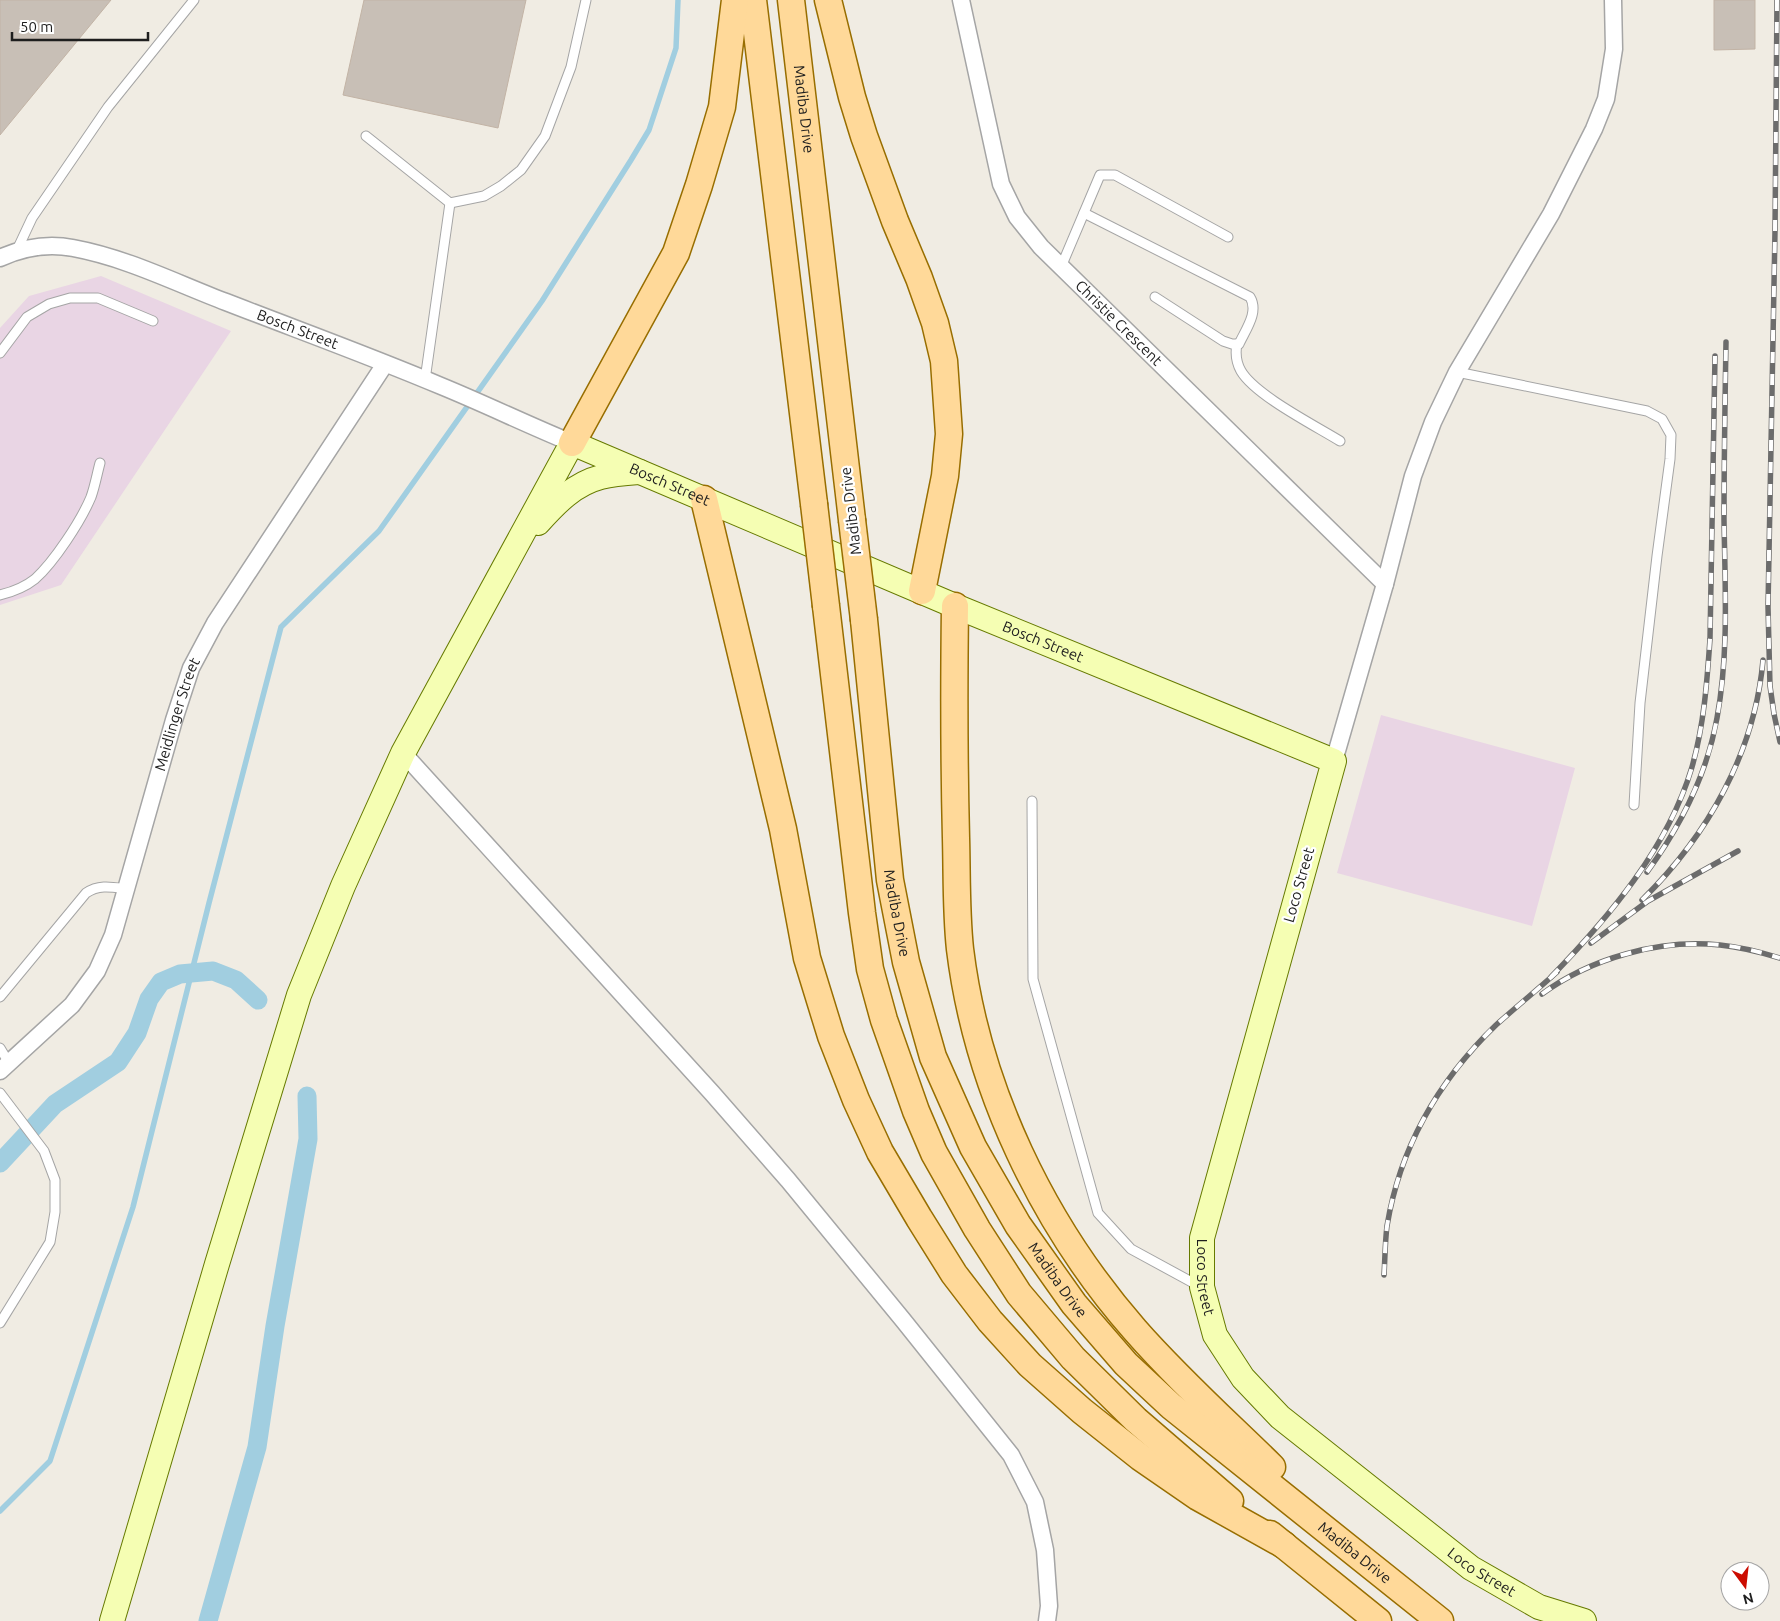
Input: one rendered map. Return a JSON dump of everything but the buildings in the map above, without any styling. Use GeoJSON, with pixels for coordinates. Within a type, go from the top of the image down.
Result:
{"type":"FeatureCollection","features":[{"type":"Feature","properties":{"kind":"main road"},"geometry":{"type":"LineString","coordinates":[[572,443],[676,253],[699,185],[722,107],[735,0]]}},
{"type":"Feature","properties":{"kind":"main road"},"geometry":{"type":"LineString","coordinates":[[752,0],[870,969],[887,1029],[916,1111],[934,1153],[977,1229],[1018,1294],[1073,1358],[1136,1420],[1234,1505],[1378,1621]]}},
{"type":"Feature","properties":{"kind":"main road","name":"Madiba Drive"},"geometry":{"type":"LineString","coordinates":[[791,0],[864,620],[890,880],[906,962],[933,1057],[973,1147],[1018,1225],[1074,1304],[1126,1364],[1171,1406],[1440,1621]]}},
{"type":"Feature","properties":{"kind":"main road"},"geometry":{"type":"LineString","coordinates":[[828,0],[852,97],[864,136],[895,221],[919,278],[935,323],[944,361],[950,434],[922,591]]}},
{"type":"Feature","properties":{"kind":"main road"},"geometry":{"type":"LineString","coordinates":[[704,500],[784,829],[807,958],[831,1036],[856,1100],[880,1152],[954,1274],[990,1321],[1030,1365],[1082,1411],[1140,1457],[1198,1497],[1284,1545]]}},
{"type":"Feature","properties":{"kind":"main road"},"geometry":{"type":"LineString","coordinates":[[955,606],[954,746],[957,905],[960,948],[976,1032],[1009,1128],[1036,1186],[1066,1237],[1134,1330],[1273,1468],[1317,1522]]}},
{"type":"Feature","properties":{"kind":"street","name":"Christie Crescent"},"geometry":{"type":"LineString","coordinates":[[962,0],[1000,184],[1017,217],[1041,247],[1061,267],[1385,584]]}},
{"type":"Feature","properties":{"kind":"street"},"geometry":{"type":"LineString","coordinates":[[1334,761],[1385,584],[1413,476],[1433,422],[1457,372],[1551,214],[1594,129],[1606,99],[1614,49],[1613,0]]}},
{"type":"Feature","properties":{"kind":"street","name":"Bosch Street"},"geometry":{"type":"LineString","coordinates":[[0,258],[17,250],[45,245],[105,255],[156,273],[222,301],[442,386],[521,422],[955,606],[1334,761]]}},
{"type":"Feature","properties":{"kind":"street","name":"Meidlinger Street"},"geometry":{"type":"LineString","coordinates":[[5,1067],[72,1005],[97,971],[113,935],[174,720],[191,668],[215,623],[385,364]]}},
{"type":"Feature","properties":{"kind":"street"},"geometry":{"type":"LineString","coordinates":[[112,1621],[299,995],[342,886],[403,753],[572,443]]}},
{"type":"Feature","properties":{"kind":"street"},"geometry":{"type":"LineString","coordinates":[[512,552],[557,502],[577,486],[600,477],[640,472]]}},
{"type":"Feature","properties":{"kind":"street"},"geometry":{"type":"LineString","coordinates":[[403,753],[712,1092],[897,1312],[1011,1455],[1035,1502],[1045,1550],[1049,1606],[1047,1621]]}},
{"type":"Feature","properties":{"kind":"street","name":"Loco Street"},"geometry":{"type":"LineString","coordinates":[[1334,761],[1202,1238],[1202,1287],[1215,1334],[1243,1378],[1280,1417],[1471,1568],[1540,1607],[1584,1621]]}},
{"type":"Feature","properties":{"kind":"lane"},"geometry":{"type":"LineString","coordinates":[[17,250],[32,218],[108,108],[194,0]]}},
{"type":"Feature","properties":{"kind":"lane"},"geometry":{"type":"LineString","coordinates":[[366,136],[450,202],[484,196],[501,186],[521,170],[544,136],[571,67],[586,0]]}},
{"type":"Feature","properties":{"kind":"lane"},"geometry":{"type":"LineString","coordinates":[[1061,267],[1100,175],[1115,176],[1228,237]]}},
{"type":"Feature","properties":{"kind":"lane"},"geometry":{"type":"LineString","coordinates":[[426,380],[450,202]]}},
{"type":"Feature","properties":{"kind":"lane"},"geometry":{"type":"LineString","coordinates":[[1084,213],[1250,297],[1253,302],[1254,311],[1239,344],[1236,344],[1223,341],[1155,297]]}},
{"type":"Feature","properties":{"kind":"lane"},"geometry":{"type":"LineString","coordinates":[[0,352],[27,317],[49,304],[70,298],[98,298],[153,321]]}},
{"type":"Feature","properties":{"kind":"lane"},"geometry":{"type":"LineString","coordinates":[[1236,344],[1235,354],[1241,372],[1257,390],[1340,441]]}},
{"type":"Feature","properties":{"kind":"lane"},"geometry":{"type":"LineString","coordinates":[[1457,372],[1647,411],[1662,419],[1671,435],[1670,459],[1656,556],[1640,703],[1634,805]]}},
{"type":"Feature","properties":{"kind":"lane"},"geometry":{"type":"LineString","coordinates":[[0,595],[12,592],[34,579],[49,563],[80,519],[90,497],[100,463]]}},
{"type":"Feature","properties":{"kind":"lane"},"geometry":{"type":"LineString","coordinates":[[1032,801],[1032,979],[1098,1213],[1131,1249],[1202,1287]]}},
{"type":"Feature","properties":{"kind":"lane"},"geometry":{"type":"LineString","coordinates":[[0,997],[86,893],[100,886],[127,889]]}},
{"type":"Feature","properties":{"kind":"lane"},"geometry":{"type":"LineString","coordinates":[[0,1048],[5,1067]]}},
{"type":"Feature","properties":{"kind":"lane"},"geometry":{"type":"LineString","coordinates":[[0,1094],[44,1151],[55,1180],[55,1212],[50,1242],[0,1323]]}},
{"type":"Feature","properties":{"kind":"shaded area"},"geometry":{"type":"Polygon","coordinates":[[[101,276],[231,331],[61,585],[0,605],[0,328],[29,296],[101,276]]]}},
{"type":"Feature","properties":{"kind":"shaded area"},"geometry":{"type":"Polygon","coordinates":[[[1381,715],[1575,768],[1532,926],[1337,873],[1381,715]]]}},
{"type":"Feature","properties":{"kind":"waterway"},"geometry":{"type":"LineString","coordinates":[[0,1511],[50,1461],[133,1207],[209,903],[281,627],[379,531],[542,301],[649,130],[676,48],[678,0]]}},
{"type":"Feature","properties":{"kind":"waterway"},"geometry":{"type":"LineString","coordinates":[[0,1163],[55,1104],[118,1062],[137,1033],[149,999],[161,982],[180,974],[213,971],[236,980],[258,1000]]}},
{"type":"Feature","properties":{"kind":"waterway"},"geometry":{"type":"LineString","coordinates":[[208,1621],[257,1447],[275,1326],[308,1139],[307,1096]]}},
{"type":"Feature","properties":{"kind":"railway"},"geometry":{"type":"LineString","coordinates":[[1777,0],[1768,607],[1770,686],[1780,742]]}},
{"type":"Feature","properties":{"kind":"railway"},"geometry":{"type":"LineString","coordinates":[[1647,872],[1670,837],[1691,799],[1712,739],[1721,694],[1725,644],[1726,342]]}},
{"type":"Feature","properties":{"kind":"railway"},"geometry":{"type":"LineString","coordinates":[[1551,977],[1615,906],[1634,880],[1668,826],[1692,767],[1702,719],[1710,639],[1715,356]]}},
{"type":"Feature","properties":{"kind":"railway"},"geometry":{"type":"LineString","coordinates":[[1642,900],[1688,848],[1724,790],[1739,759],[1750,727],[1758,694],[1763,660]]}},
{"type":"Feature","properties":{"kind":"railway"},"geometry":{"type":"LineString","coordinates":[[1591,943],[1648,901],[1738,851]]}},
{"type":"Feature","properties":{"kind":"railway"},"geometry":{"type":"LineString","coordinates":[[1542,994],[1582,970],[1604,961],[1650,948],[1673,945],[1720,945],[1780,958]]}},
{"type":"Feature","properties":{"kind":"railway"},"geometry":{"type":"LineString","coordinates":[[1384,1275],[1387,1226],[1393,1197],[1412,1142],[1425,1116],[1457,1068],[1475,1046],[1496,1025],[1557,972]]}}]}
